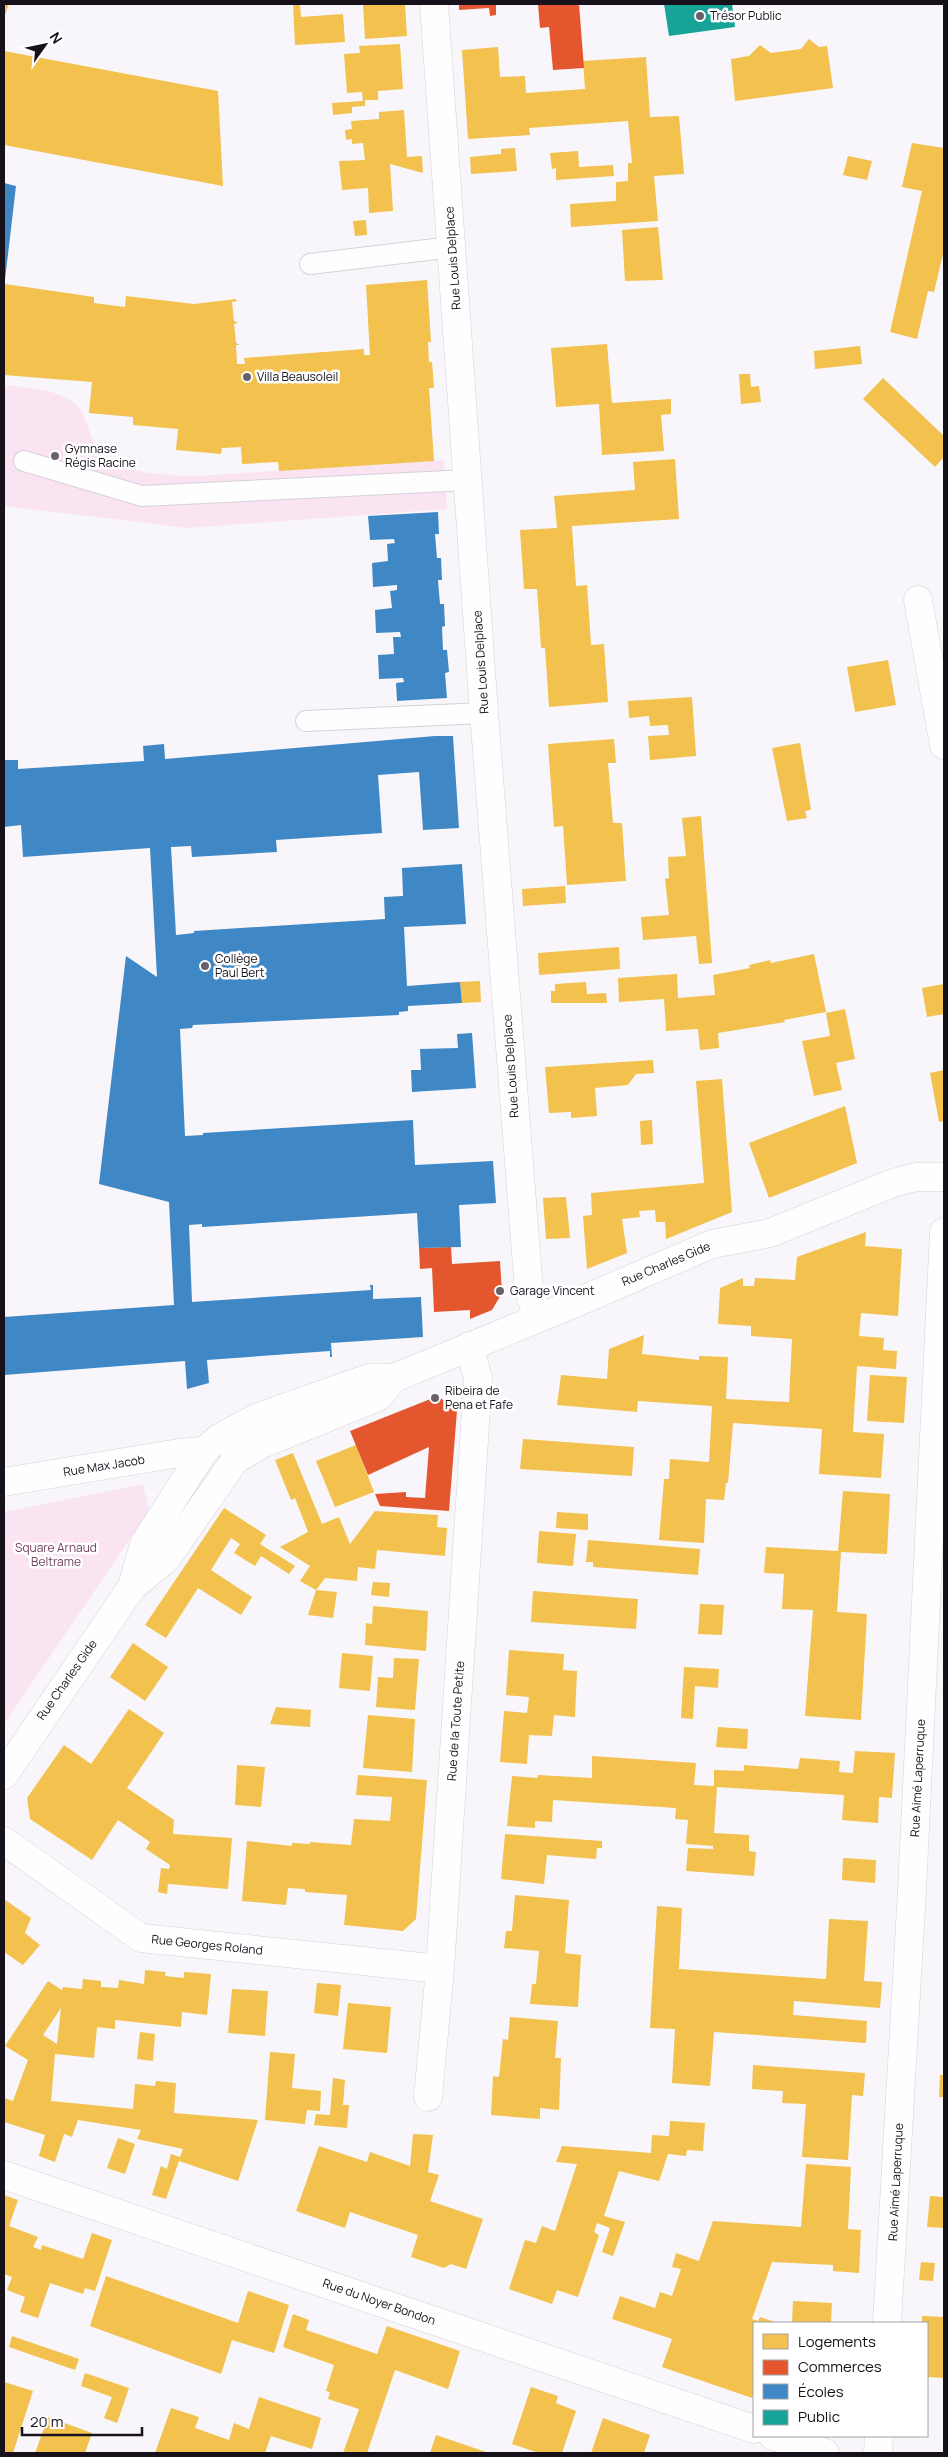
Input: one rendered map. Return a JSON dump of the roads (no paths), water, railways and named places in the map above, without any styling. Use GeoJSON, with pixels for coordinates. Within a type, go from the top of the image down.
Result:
{"type":"FeatureCollection","features":[{"type":"Feature","properties":{"kind":"street","name":"Rue Louis Delplace"},"geometry":{"type":"LineString","coordinates":[[434,4],[484,713],[529,1291],[538,1318]]}},
{"type":"Feature","properties":{"kind":"street"},"geometry":{"type":"LineString","coordinates":[[918,600],[944,745]]}},
{"type":"Feature","properties":{"kind":"street","name":"Rue Charles Gide"},"geometry":{"type":"LineString","coordinates":[[132,1587],[144,1544],[204,1451],[219,1438],[256,1418],[369,1378],[394,1378],[712,1244],[770,1233],[893,1183],[916,1177],[944,1177]]}},
{"type":"Feature","properties":{"kind":"street","name":"Rue Aimé Laperruque"},"geometry":{"type":"LineString","coordinates":[[887,2322],[912,1890],[944,1232]]}},
{"type":"Feature","properties":{"kind":"street","name":"Rue de la Toute Petite"},"geometry":{"type":"LineString","coordinates":[[428,2097],[440,1969],[478,1378],[469,1346]]}},
{"type":"Feature","properties":{"kind":"street","name":"Rue Charles Gide"},"geometry":{"type":"LineString","coordinates":[[4,1775],[132,1587],[166,1560],[235,1460],[262,1444],[378,1397],[394,1378]]}},
{"type":"Feature","properties":{"kind":"street"},"geometry":{"type":"LineString","coordinates":[[204,1451],[222,1452],[235,1460]]}},
{"type":"Feature","properties":{"kind":"street","name":"Rue Max Jacob"},"geometry":{"type":"LineString","coordinates":[[4,1482],[179,1453],[204,1451]]}},
{"type":"Feature","properties":{"kind":"street","name":"Rue Georges Roland"},"geometry":{"type":"LineString","coordinates":[[4,1841],[140,1938],[440,1969]]}},
{"type":"Feature","properties":{"kind":"street","name":"Rue du Noyer Bondon"},"geometry":{"type":"LineString","coordinates":[[4,2175],[753,2429]]}},
{"type":"Feature","properties":{"kind":"street"},"geometry":{"type":"LineString","coordinates":[[776,2437],[825,2453]]}},
{"type":"Feature","properties":{"kind":"street"},"geometry":{"type":"LineString","coordinates":[[878,2453],[879,2437]]}},
{"type":"Feature","properties":{"kind":"lane"},"geometry":{"type":"LineString","coordinates":[[310,264],[452,247]]}},
{"type":"Feature","properties":{"kind":"lane"},"geometry":{"type":"LineString","coordinates":[[24,461],[142,496],[468,480]]}},
{"type":"Feature","properties":{"kind":"lane"},"geometry":{"type":"LineString","coordinates":[[306,721],[484,713]]}},
{"type":"Feature","properties":{"kind":"place","name":"Trésor Public"},"geometry":{"type":"Point","coordinates":[700,16]}},
{"type":"Feature","properties":{"kind":"place","name":"Villa Beausoleil"},"geometry":{"type":"Point","coordinates":[247,377]}},
{"type":"Feature","properties":{"kind":"place","name":"Gymnase Régis Racine"},"geometry":{"type":"Point","coordinates":[55,456]}},
{"type":"Feature","properties":{"kind":"place","name":"Collège Paul Bert"},"geometry":{"type":"Point","coordinates":[205,966]}},
{"type":"Feature","properties":{"kind":"place","name":"Garage Vincent"},"geometry":{"type":"Point","coordinates":[500,1291]}},
{"type":"Feature","properties":{"kind":"place","name":"Ribeira de Pena et Fafe"},"geometry":{"type":"Point","coordinates":[435,1398]}},
{"type":"Feature","properties":{"kind":"park label","name":"Square Arnaud Beltrame"},"geometry":{"type":"Point","coordinates":[56,1555]}}]}
